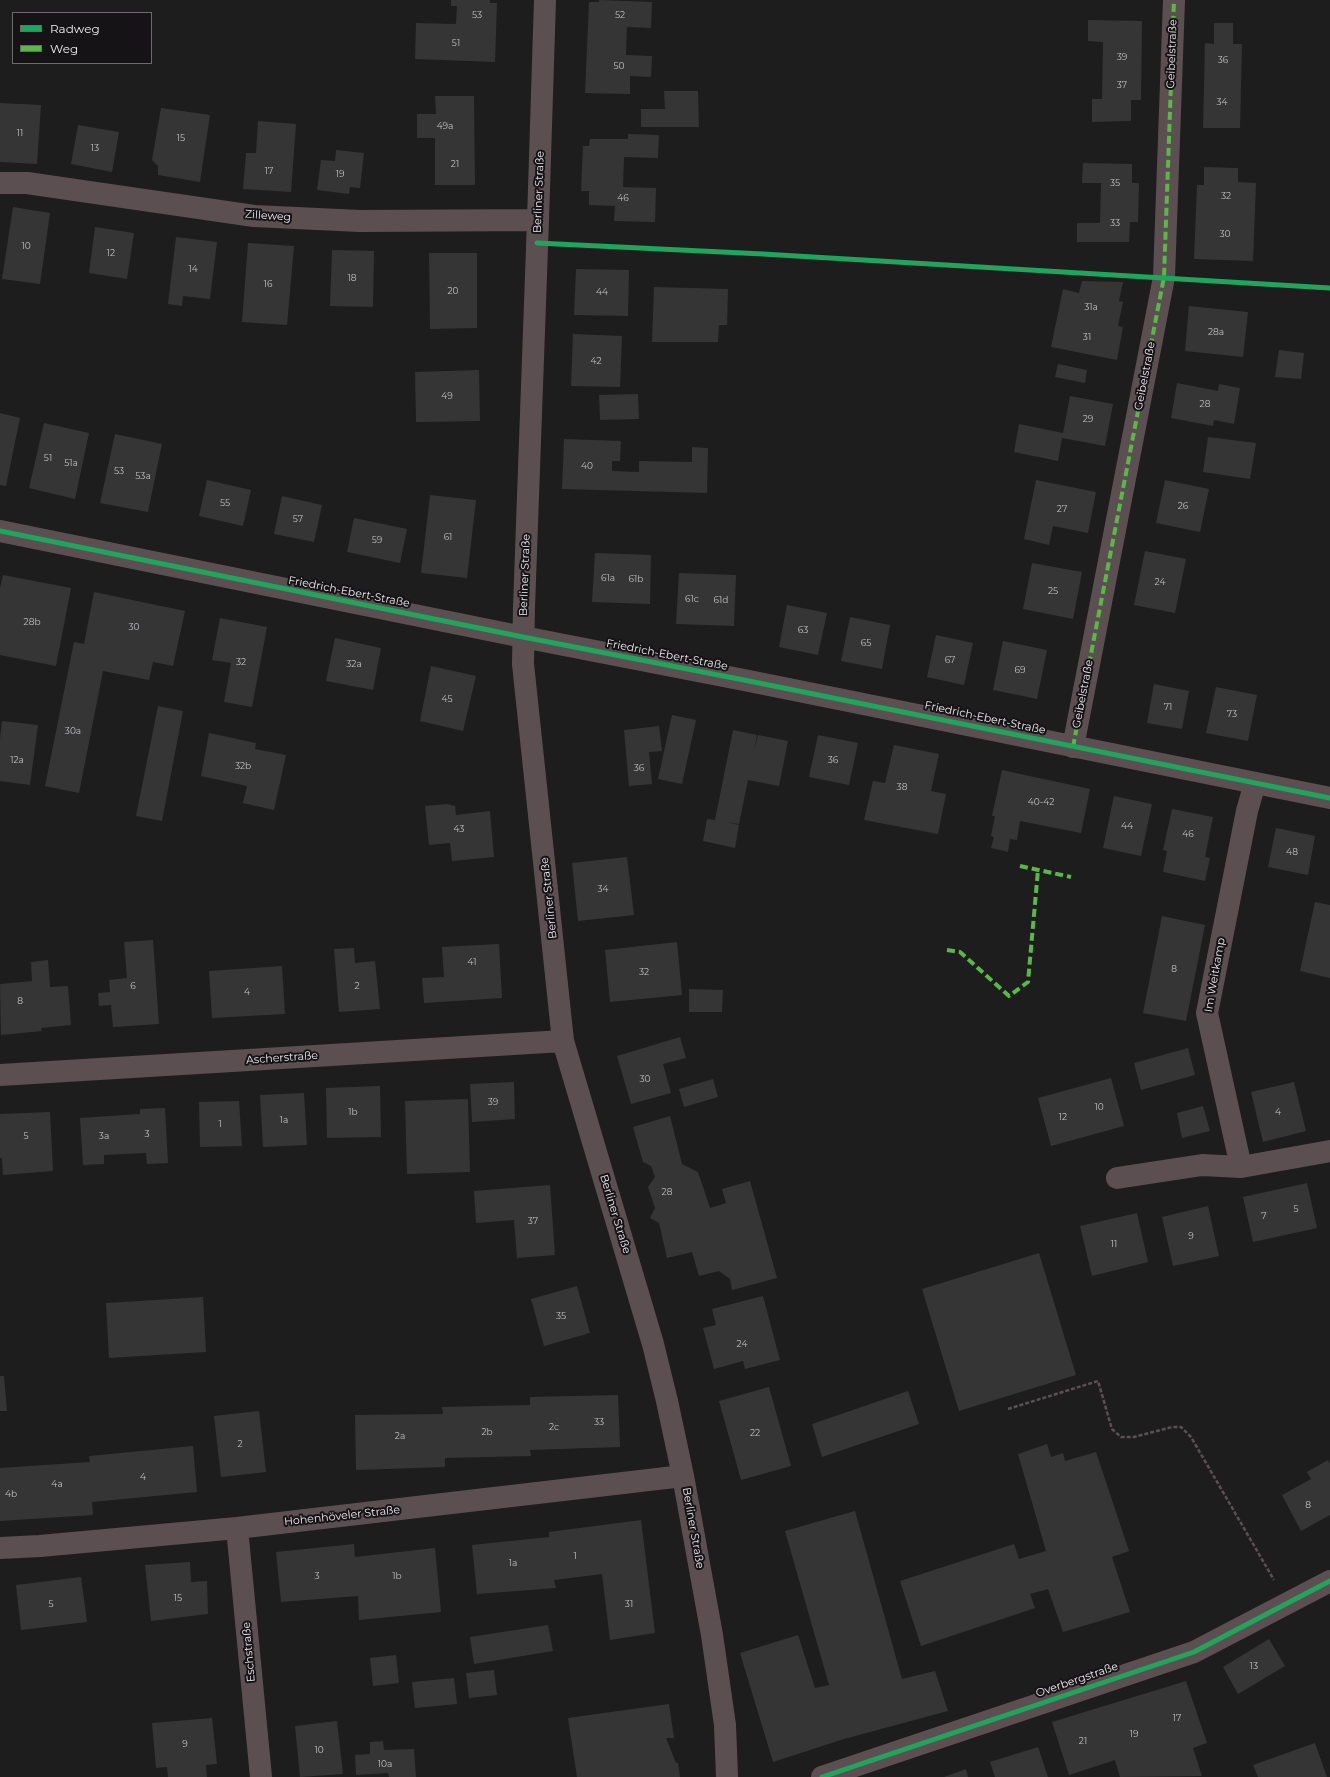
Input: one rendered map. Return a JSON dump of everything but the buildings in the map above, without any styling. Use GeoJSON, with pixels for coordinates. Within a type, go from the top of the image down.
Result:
{"type":"FeatureCollection","features":[{"type":"Feature","properties":{"kind":"street","name":"Berliner Straße"},"geometry":{"type":"LineString","coordinates":[[544,0],[538,220],[523,637],[524,664],[563,1041],[654,1344],[683,1476],[712,1635],[725,1725],[727,1777]]}},
{"type":"Feature","properties":{"kind":"street","name":"Geibelstraße"},"geometry":{"type":"LineString","coordinates":[[1073,747],[1164,277],[1174,0]]}},
{"type":"Feature","properties":{"kind":"street","name":"Zilleweg"},"geometry":{"type":"LineString","coordinates":[[0,183],[28,183],[254,216],[360,221],[538,220]]}},
{"type":"Feature","properties":{"kind":"street","name":"Friedrich-Ebert-Straße"},"geometry":{"type":"LineString","coordinates":[[0,531],[1330,798]]}},
{"type":"Feature","properties":{"kind":"street","name":"Im Weitkamp"},"geometry":{"type":"LineString","coordinates":[[1241,1167],[1207,1013],[1247,811],[1255,783]]}},
{"type":"Feature","properties":{"kind":"street","name":"Ascherstraße"},"geometry":{"type":"LineString","coordinates":[[0,1076],[563,1041]]}},
{"type":"Feature","properties":{"kind":"street"},"geometry":{"type":"LineString","coordinates":[[1117,1178],[1202,1165],[1241,1167],[1330,1151]]}},
{"type":"Feature","properties":{"kind":"street","name":"Hohenhöveler Straße"},"geometry":{"type":"LineString","coordinates":[[0,1548],[40,1546],[237,1528],[683,1476]]}},
{"type":"Feature","properties":{"kind":"street","name":"Eschstraße"},"geometry":{"type":"LineString","coordinates":[[237,1528],[261,1777]]}},
{"type":"Feature","properties":{"kind":"street","name":"Overbergstraße"},"geometry":{"type":"LineString","coordinates":[[822,1777],[1194,1652],[1330,1581]]}},
{"type":"Feature","properties":{"kind":"path"},"geometry":{"type":"LineString","coordinates":[[1008,1409],[1098,1381],[1112,1429],[1121,1437],[1134,1437],[1172,1427],[1181,1427],[1191,1437],[1287,1603]]}},
{"type":"Feature","properties":{"kind":"marked path"},"geometry":{"type":"LineString","coordinates":[[1073,747],[1164,277],[1174,0]]}},
{"type":"Feature","properties":{"kind":"marked path"},"geometry":{"type":"LineString","coordinates":[[1020,866],[1071,877]]}},
{"type":"Feature","properties":{"kind":"marked path"},"geometry":{"type":"LineString","coordinates":[[947,950],[960,952],[1009,996],[1028,982],[1038,870]]}},
{"type":"Feature","properties":{"kind":"cycle path"},"geometry":{"type":"LineString","coordinates":[[537,243],[763,254],[1330,288]]}},
{"type":"Feature","properties":{"kind":"cycle path"},"geometry":{"type":"LineString","coordinates":[[0,531],[1330,798]]}},
{"type":"Feature","properties":{"kind":"cycle path"},"geometry":{"type":"LineString","coordinates":[[822,1777],[1194,1652],[1330,1581]]}}]}
